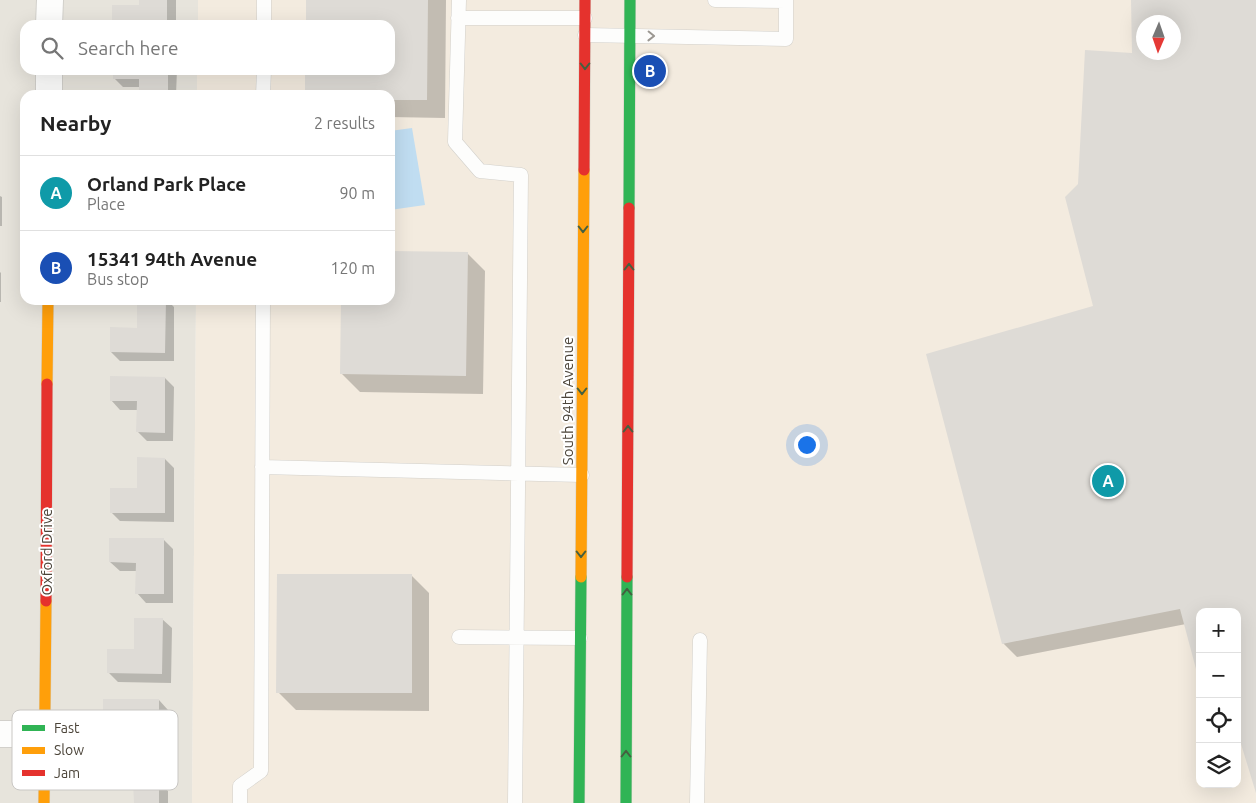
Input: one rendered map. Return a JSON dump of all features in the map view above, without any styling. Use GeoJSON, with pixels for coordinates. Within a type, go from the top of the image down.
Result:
{"type":"FeatureCollection","features":[{"type":"Feature","properties":{"kind":"street"},"geometry":{"type":"LineString","coordinates":[[49,20],[50,0]]}},
{"type":"Feature","properties":{"kind":"street","name":"South 94th Avenue"},"geometry":{"type":"LineString","coordinates":[[579,803],[585,0]]}},
{"type":"Feature","properties":{"kind":"street"},"geometry":{"type":"LineString","coordinates":[[626,803],[630,0]]}},
{"type":"Feature","properties":{"kind":"street"},"geometry":{"type":"LineString","coordinates":[[49,75],[49,90]]}},
{"type":"Feature","properties":{"kind":"street","name":"Oxford Drive"},"geometry":{"type":"LineString","coordinates":[[45,710],[48,305]]}},
{"type":"Feature","properties":{"kind":"street","name":"Oxford Drive"},"geometry":{"type":"LineString","coordinates":[[44,790],[44,803]]}},
{"type":"Feature","properties":{"kind":"lane"},"geometry":{"type":"LineString","coordinates":[[264,0],[264,20]]}},
{"type":"Feature","properties":{"kind":"lane"},"geometry":{"type":"LineString","coordinates":[[458,0],[454,142],[480,171],[521,175],[515,803]]}},
{"type":"Feature","properties":{"kind":"lane"},"geometry":{"type":"LineString","coordinates":[[585,35],[786,39],[786,1],[715,0]]}},
{"type":"Feature","properties":{"kind":"lane"},"geometry":{"type":"LineString","coordinates":[[458,18],[585,18]]}},
{"type":"Feature","properties":{"kind":"lane"},"geometry":{"type":"LineString","coordinates":[[263,90],[264,75]]}},
{"type":"Feature","properties":{"kind":"lane"},"geometry":{"type":"LineString","coordinates":[[240,803],[240,786],[261,771],[263,305]]}},
{"type":"Feature","properties":{"kind":"lane"},"geometry":{"type":"LineString","coordinates":[[262,467],[582,475]]}},
{"type":"Feature","properties":{"kind":"lane"},"geometry":{"type":"LineString","coordinates":[[459,638],[580,638]]}},
{"type":"Feature","properties":{"kind":"lane"},"geometry":{"type":"LineString","coordinates":[[698,803],[700,640]]}},
{"type":"Feature","properties":{"kind":"shaded area"},"geometry":{"type":"Polygon","coordinates":[[[0,0],[198,0],[198,20],[20,20],[20,75],[197,75],[197,90],[20,90],[20,305],[196,305],[192,803],[0,803],[0,0]]]}},
{"type":"Feature","properties":{"kind":"shaded area"},"geometry":{"type":"Polygon","coordinates":[[[198,0],[1256,0],[1256,803],[192,803],[196,305],[395,305],[395,90],[197,90],[197,75],[395,75],[395,20],[198,20],[198,0]]]}},
{"type":"Feature","properties":{"kind":"water"},"geometry":{"type":"Polygon","coordinates":[[[412,128],[425,205],[395,209],[395,130],[412,128]]]}},
{"type":"Feature","properties":{"kind":"building"},"geometry":{"type":"Polygon","coordinates":[[[139,0],[167,0],[167,20],[112,20],[112,5],[139,5],[139,0]]]}},
{"type":"Feature","properties":{"kind":"building"},"geometry":{"type":"Polygon","coordinates":[[[306,0],[428,0],[427,100],[395,100],[395,90],[305,90],[305,75],[395,75],[395,20],[306,20],[306,0]]]}},
{"type":"Feature","properties":{"kind":"building"},"geometry":{"type":"Polygon","coordinates":[[[1131,0],[1256,0],[1256,793],[1241,744],[1241,608],[1196,608],[1196,669],[1180,609],[1002,644],[926,354],[1093,306],[1065,197],[1078,184],[1085,50],[1132,53],[1131,0]]]}},
{"type":"Feature","properties":{"kind":"building"},"geometry":{"type":"Polygon","coordinates":[[[113,75],[168,75],[168,90],[139,90],[139,79],[113,79],[113,75]]]}},
{"type":"Feature","properties":{"kind":"building"},"geometry":{"type":"Polygon","coordinates":[[[395,251],[468,252],[466,376],[340,374],[341,305],[395,305],[395,251]]]}},
{"type":"Feature","properties":{"kind":"building"},"geometry":{"type":"Polygon","coordinates":[[[137,305],[166,305],[165,353],[110,352],[110,327],[137,328],[137,305]]]}},
{"type":"Feature","properties":{"kind":"building"},"geometry":{"type":"Polygon","coordinates":[[[110,376],[165,377],[165,433],[136,432],[137,401],[110,401],[110,376]]]}},
{"type":"Feature","properties":{"kind":"building"},"geometry":{"type":"Polygon","coordinates":[[[137,457],[165,458],[165,513],[110,513],[110,488],[137,488],[137,457]]]}},
{"type":"Feature","properties":{"kind":"building"},"geometry":{"type":"Polygon","coordinates":[[[109,538],[164,538],[164,594],[135,594],[136,563],[109,562],[109,538]]]}},
{"type":"Feature","properties":{"kind":"building"},"geometry":{"type":"Polygon","coordinates":[[[277,574],[412,574],[412,693],[276,693],[277,574]]]}},
{"type":"Feature","properties":{"kind":"building"},"geometry":{"type":"Polygon","coordinates":[[[134,618],[163,618],[162,674],[107,673],[107,649],[134,649],[134,618]]]}},
{"type":"Feature","properties":{"kind":"building"},"geometry":{"type":"Polygon","coordinates":[[[103,699],[159,699],[159,710],[103,710],[103,699]]]}},
{"type":"Feature","properties":{"kind":"building"},"geometry":{"type":"Polygon","coordinates":[[[133,790],[159,790],[159,803],[134,803],[133,790]]]}},
{"type":"Feature","properties":{"kind":"traffic: fast"},"geometry":{"type":"LineString","coordinates":[[629,208],[630,0]]}},
{"type":"Feature","properties":{"kind":"traffic: fast"},"geometry":{"type":"LineString","coordinates":[[579,803],[581,577]]}},
{"type":"Feature","properties":{"kind":"traffic: fast"},"geometry":{"type":"LineString","coordinates":[[626,803],[627,577]]}},
{"type":"Feature","properties":{"kind":"traffic: slow"},"geometry":{"type":"LineString","coordinates":[[581,577],[584,170]]}},
{"type":"Feature","properties":{"kind":"traffic: slow"},"geometry":{"type":"LineString","coordinates":[[47,384],[48,305]]}},
{"type":"Feature","properties":{"kind":"traffic: slow"},"geometry":{"type":"LineString","coordinates":[[45,710],[46,601]]}},
{"type":"Feature","properties":{"kind":"traffic: slow"},"geometry":{"type":"LineString","coordinates":[[44,790],[44,803]]}},
{"type":"Feature","properties":{"kind":"traffic: jam"},"geometry":{"type":"LineString","coordinates":[[584,170],[585,0]]}},
{"type":"Feature","properties":{"kind":"traffic: jam"},"geometry":{"type":"LineString","coordinates":[[627,577],[629,208]]}},
{"type":"Feature","properties":{"kind":"traffic: jam"},"geometry":{"type":"LineString","coordinates":[[46,601],[47,384]]}},
{"type":"Feature","properties":{"kind":"place","name":"15341 94th Avenue"},"geometry":{"type":"Point","coordinates":[650,71]}},
{"type":"Feature","properties":{"kind":"place","name":"Orland Park Place"},"geometry":{"type":"Point","coordinates":[1108,481]}}]}
